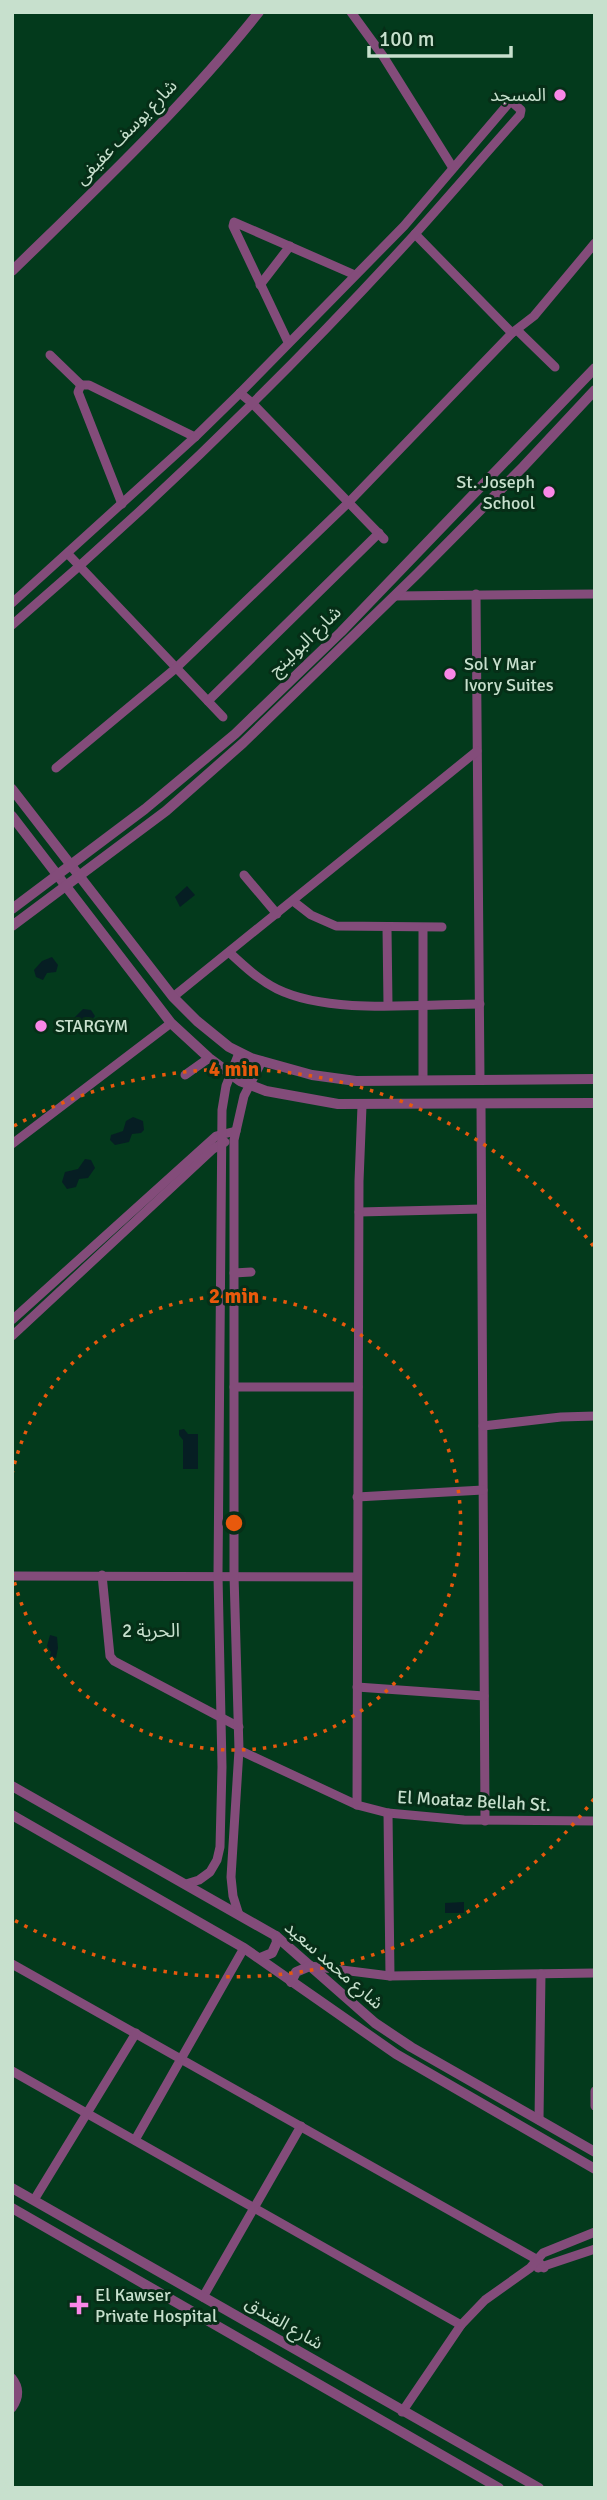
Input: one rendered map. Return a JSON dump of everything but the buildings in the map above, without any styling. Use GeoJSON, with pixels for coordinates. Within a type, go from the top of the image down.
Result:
{"type":"FeatureCollection","features":[{"type":"Feature","properties":{"kind":"street","name":"شارع يوسف عفيفى"},"geometry":{"type":"LineString","coordinates":[[12,271],[137,148],[230,48],[259,12]]}},
{"type":"Feature","properties":{"kind":"street"},"geometry":{"type":"LineString","coordinates":[[351,12],[368,33],[453,168]]}},
{"type":"Feature","properties":{"kind":"street"},"geometry":{"type":"LineString","coordinates":[[12,603],[195,438],[240,393],[404,226],[509,103],[521,110],[415,234],[252,403],[80,567],[12,625]]}},
{"type":"Feature","properties":{"kind":"street"},"geometry":{"type":"LineString","coordinates":[[288,342],[233,222],[355,275]]}},
{"type":"Feature","properties":{"kind":"street"},"geometry":{"type":"LineString","coordinates":[[415,234],[514,331],[555,367]]}},
{"type":"Feature","properties":{"kind":"street"},"geometry":{"type":"LineString","coordinates":[[56,768],[176,668],[349,502],[514,331],[534,316],[595,243]]}},
{"type":"Feature","properties":{"kind":"street"},"geometry":{"type":"LineString","coordinates":[[261,285],[290,246]]}},
{"type":"Feature","properties":{"kind":"street"},"geometry":{"type":"LineString","coordinates":[[50,355],[81,385],[89,385],[195,438]]}},
{"type":"Feature","properties":{"kind":"street","name":"شارع البولينج"},"geometry":{"type":"LineString","coordinates":[[12,909],[145,810],[235,734],[341,632],[595,368]]}},
{"type":"Feature","properties":{"kind":"street"},"geometry":{"type":"LineString","coordinates":[[81,385],[78,392],[122,504]]}},
{"type":"Feature","properties":{"kind":"street","name":"شارع البولينج"},"geometry":{"type":"LineString","coordinates":[[12,926],[166,811],[243,743],[418,573],[595,390]]}},
{"type":"Feature","properties":{"kind":"street"},"geometry":{"type":"LineString","coordinates":[[208,701],[382,536],[240,393]]}},
{"type":"Feature","properties":{"kind":"street"},"geometry":{"type":"LineString","coordinates":[[68,554],[223,717]]}},
{"type":"Feature","properties":{"kind":"street"},"geometry":{"type":"LineString","coordinates":[[408,563],[418,573]]}},
{"type":"Feature","properties":{"kind":"street"},"geometry":{"type":"LineString","coordinates":[[476,594],[480,1080]]}},
{"type":"Feature","properties":{"kind":"street"},"geometry":{"type":"LineString","coordinates":[[395,596],[595,594]]}},
{"type":"Feature","properties":{"kind":"street"},"geometry":{"type":"LineString","coordinates":[[235,734],[243,743]]}},
{"type":"Feature","properties":{"kind":"street"},"geometry":{"type":"LineString","coordinates":[[173,997],[477,751]]}},
{"type":"Feature","properties":{"kind":"street"},"geometry":{"type":"LineString","coordinates":[[12,789],[173,997],[197,1021],[239,1052],[312,1075],[356,1081],[595,1079]]}},
{"type":"Feature","properties":{"kind":"street"},"geometry":{"type":"LineString","coordinates":[[12,816],[171,1023],[209,1058],[249,1084],[266,1091],[305,1099],[362,1106],[595,1103]]}},
{"type":"Feature","properties":{"kind":"street"},"geometry":{"type":"LineString","coordinates":[[244,875],[276,914]]}},
{"type":"Feature","properties":{"kind":"street"},"geometry":{"type":"LineString","coordinates":[[293,901],[320,921],[336,926],[442,927]]}},
{"type":"Feature","properties":{"kind":"street"},"geometry":{"type":"LineString","coordinates":[[387,928],[388,1005]]}},
{"type":"Feature","properties":{"kind":"street"},"geometry":{"type":"LineString","coordinates":[[423,928],[423,1080]]}},
{"type":"Feature","properties":{"kind":"street"},"geometry":{"type":"LineString","coordinates":[[230,953],[249,971],[277,989],[308,1000],[331,1004],[480,1004]]}},
{"type":"Feature","properties":{"kind":"street"},"geometry":{"type":"LineString","coordinates":[[12,1144],[171,1023]]}},
{"type":"Feature","properties":{"kind":"street"},"geometry":{"type":"LineString","coordinates":[[186,1884],[205,1877],[217,1860],[220,1847],[222,1719],[218,1575],[222,1138],[224,1098],[239,1052]]}},
{"type":"Feature","properties":{"kind":"street"},"geometry":{"type":"LineString","coordinates":[[185,1074],[209,1058]]}},
{"type":"Feature","properties":{"kind":"street"},"geometry":{"type":"LineString","coordinates":[[239,1915],[231,1877],[239,1750],[234,1575],[235,1136],[240,1109],[249,1084],[262,1061]]}},
{"type":"Feature","properties":{"kind":"street"},"geometry":{"type":"LineString","coordinates":[[481,1104],[485,1821]]}},
{"type":"Feature","properties":{"kind":"street"},"geometry":{"type":"LineString","coordinates":[[357,1805],[359,1212],[362,1106]]}},
{"type":"Feature","properties":{"kind":"street"},"geometry":{"type":"LineString","coordinates":[[12,1320],[216,1136],[235,1136]]}},
{"type":"Feature","properties":{"kind":"street"},"geometry":{"type":"LineString","coordinates":[[12,1336],[222,1138]]}},
{"type":"Feature","properties":{"kind":"street"},"geometry":{"type":"LineString","coordinates":[[359,1212],[481,1209]]}},
{"type":"Feature","properties":{"kind":"street"},"geometry":{"type":"LineString","coordinates":[[83,1256],[91,1263]]}},
{"type":"Feature","properties":{"kind":"street"},"geometry":{"type":"LineString","coordinates":[[234,1273],[251,1272]]}},
{"type":"Feature","properties":{"kind":"street"},"geometry":{"type":"LineString","coordinates":[[234,1387],[358,1387]]}},
{"type":"Feature","properties":{"kind":"street"},"geometry":{"type":"LineString","coordinates":[[483,1426],[595,1416]]}},
{"type":"Feature","properties":{"kind":"street"},"geometry":{"type":"LineString","coordinates":[[357,1497],[483,1490]]}},
{"type":"Feature","properties":{"kind":"street"},"geometry":{"type":"LineString","coordinates":[[12,1576],[357,1577]]}},
{"type":"Feature","properties":{"kind":"street"},"geometry":{"type":"LineString","coordinates":[[103,1576],[110,1656],[114,1661],[239,1727]]}},
{"type":"Feature","properties":{"kind":"street"},"geometry":{"type":"LineString","coordinates":[[357,1687],[484,1696]]}},
{"type":"Feature","properties":{"kind":"street","name":"El Moataz Bellah St."},"geometry":{"type":"LineString","coordinates":[[239,1750],[357,1805],[388,1813],[485,1821],[595,1821]]}},
{"type":"Feature","properties":{"kind":"street"},"geometry":{"type":"LineString","coordinates":[[222,1767],[238,1770]]}},
{"type":"Feature","properties":{"kind":"street","name":"شارع محمد سعيد"},"geometry":{"type":"LineString","coordinates":[[12,1786],[276,1936],[384,2029],[595,2152]]}},
{"type":"Feature","properties":{"kind":"street"},"geometry":{"type":"LineString","coordinates":[[388,1813],[390,1976]]}},
{"type":"Feature","properties":{"kind":"street","name":"شارع محمد سعيد"},"geometry":{"type":"LineString","coordinates":[[12,1815],[244,1948],[396,2054],[595,2169]]}},
{"type":"Feature","properties":{"kind":"street"},"geometry":{"type":"LineString","coordinates":[[260,1958],[272,1954],[277,1942],[276,1936]]}},
{"type":"Feature","properties":{"kind":"street"},"geometry":{"type":"LineString","coordinates":[[135,2140],[244,1948]]}},
{"type":"Feature","properties":{"kind":"street"},"geometry":{"type":"LineString","coordinates":[[12,1964],[301,2126],[533,2264],[544,2268],[595,2249]]}},
{"type":"Feature","properties":{"kind":"street"},"geometry":{"type":"LineString","coordinates":[[291,1982],[296,1972],[310,1966],[390,1976],[595,1973]]}},
{"type":"Feature","properties":{"kind":"street"},"geometry":{"type":"LineString","coordinates":[[539,2120],[541,1974]]}},
{"type":"Feature","properties":{"kind":"street"},"geometry":{"type":"LineString","coordinates":[[34,2200],[136,2033]]}},
{"type":"Feature","properties":{"kind":"street"},"geometry":{"type":"LineString","coordinates":[[12,2071],[461,2325]]}},
{"type":"Feature","properties":{"kind":"street"},"geometry":{"type":"LineString","coordinates":[[595,2091],[595,2106]]}},
{"type":"Feature","properties":{"kind":"street"},"geometry":{"type":"LineString","coordinates":[[203,2297],[301,2126]]}},
{"type":"Feature","properties":{"kind":"street","name":"شارع الفندق"},"geometry":{"type":"LineString","coordinates":[[12,2188],[539,2488]]}},
{"type":"Feature","properties":{"kind":"street","name":"شارع الفندق"},"geometry":{"type":"LineString","coordinates":[[12,2208],[499,2488]]}},
{"type":"Feature","properties":{"kind":"street"},"geometry":{"type":"LineString","coordinates":[[402,2412],[461,2325],[496,2290],[552,2249],[595,2232]]}},
{"type":"Feature","properties":{"kind":"street"},"geometry":{"type":"LineString","coordinates":[[252,2346],[261,2330]]}},
{"type":"Feature","properties":{"kind":"street"},"geometry":{"type":"LineString","coordinates":[[12,2378],[18,2388],[18,2396],[12,2408]]}},
{"type":"Feature","properties":{"kind":"water"},"geometry":{"type":"Polygon","coordinates":[[[187,886],[195,895],[180,907],[175,897],[187,886]]]}},
{"type":"Feature","properties":{"kind":"water"},"geometry":{"type":"Polygon","coordinates":[[[52,957],[58,965],[56,972],[47,973],[43,980],[36,977],[34,970],[42,961],[52,957]]]}},
{"type":"Feature","properties":{"kind":"water"},"geometry":{"type":"Polygon","coordinates":[[[83,1009],[91,1010],[95,1016],[75,1030],[69,1023],[83,1009]]]}},
{"type":"Feature","properties":{"kind":"water"},"geometry":{"type":"Polygon","coordinates":[[[133,1117],[143,1121],[144,1130],[132,1134],[129,1142],[115,1145],[110,1140],[111,1135],[123,1131],[126,1121],[133,1117]]]}},
{"type":"Feature","properties":{"kind":"water"},"geometry":{"type":"Polygon","coordinates":[[[85,1159],[91,1160],[95,1168],[88,1178],[79,1179],[76,1187],[67,1189],[62,1182],[65,1172],[78,1169],[85,1159]]]}},
{"type":"Feature","properties":{"kind":"water"},"geometry":{"type":"Polygon","coordinates":[[[184,1429],[188,1434],[198,1434],[198,1469],[183,1469],[183,1440],[179,1430],[184,1429]]]}},
{"type":"Feature","properties":{"kind":"water"},"geometry":{"type":"Polygon","coordinates":[[[50,1635],[57,1637],[56,1658],[50,1656],[51,1652],[47,1646],[50,1635]]]}},
{"type":"Feature","properties":{"kind":"water"},"geometry":{"type":"Polygon","coordinates":[[[464,1902],[464,1913],[445,1913],[445,1903],[464,1902]]]}},
{"type":"Feature","properties":{"kind":"place","name":"المسجد"},"geometry":{"type":"Point","coordinates":[560,95]}},
{"type":"Feature","properties":{"kind":"place","name":"St. Joseph School"},"geometry":{"type":"Point","coordinates":[549,492]}},
{"type":"Feature","properties":{"kind":"place","name":"Sol Y Mar Ivory Suites"},"geometry":{"type":"Point","coordinates":[450,674]}},
{"type":"Feature","properties":{"kind":"place","name":"STARGYM"},"geometry":{"type":"Point","coordinates":[41,1026]}},
{"type":"Feature","properties":{"kind":"place","name":"El Kawser Private Hospital"},"geometry":{"type":"Point","coordinates":[79,2305]}},
{"type":"Feature","properties":{"kind":"district","name":"الحرية 2"},"geometry":{"type":"Point","coordinates":[151,1631]}}]}
